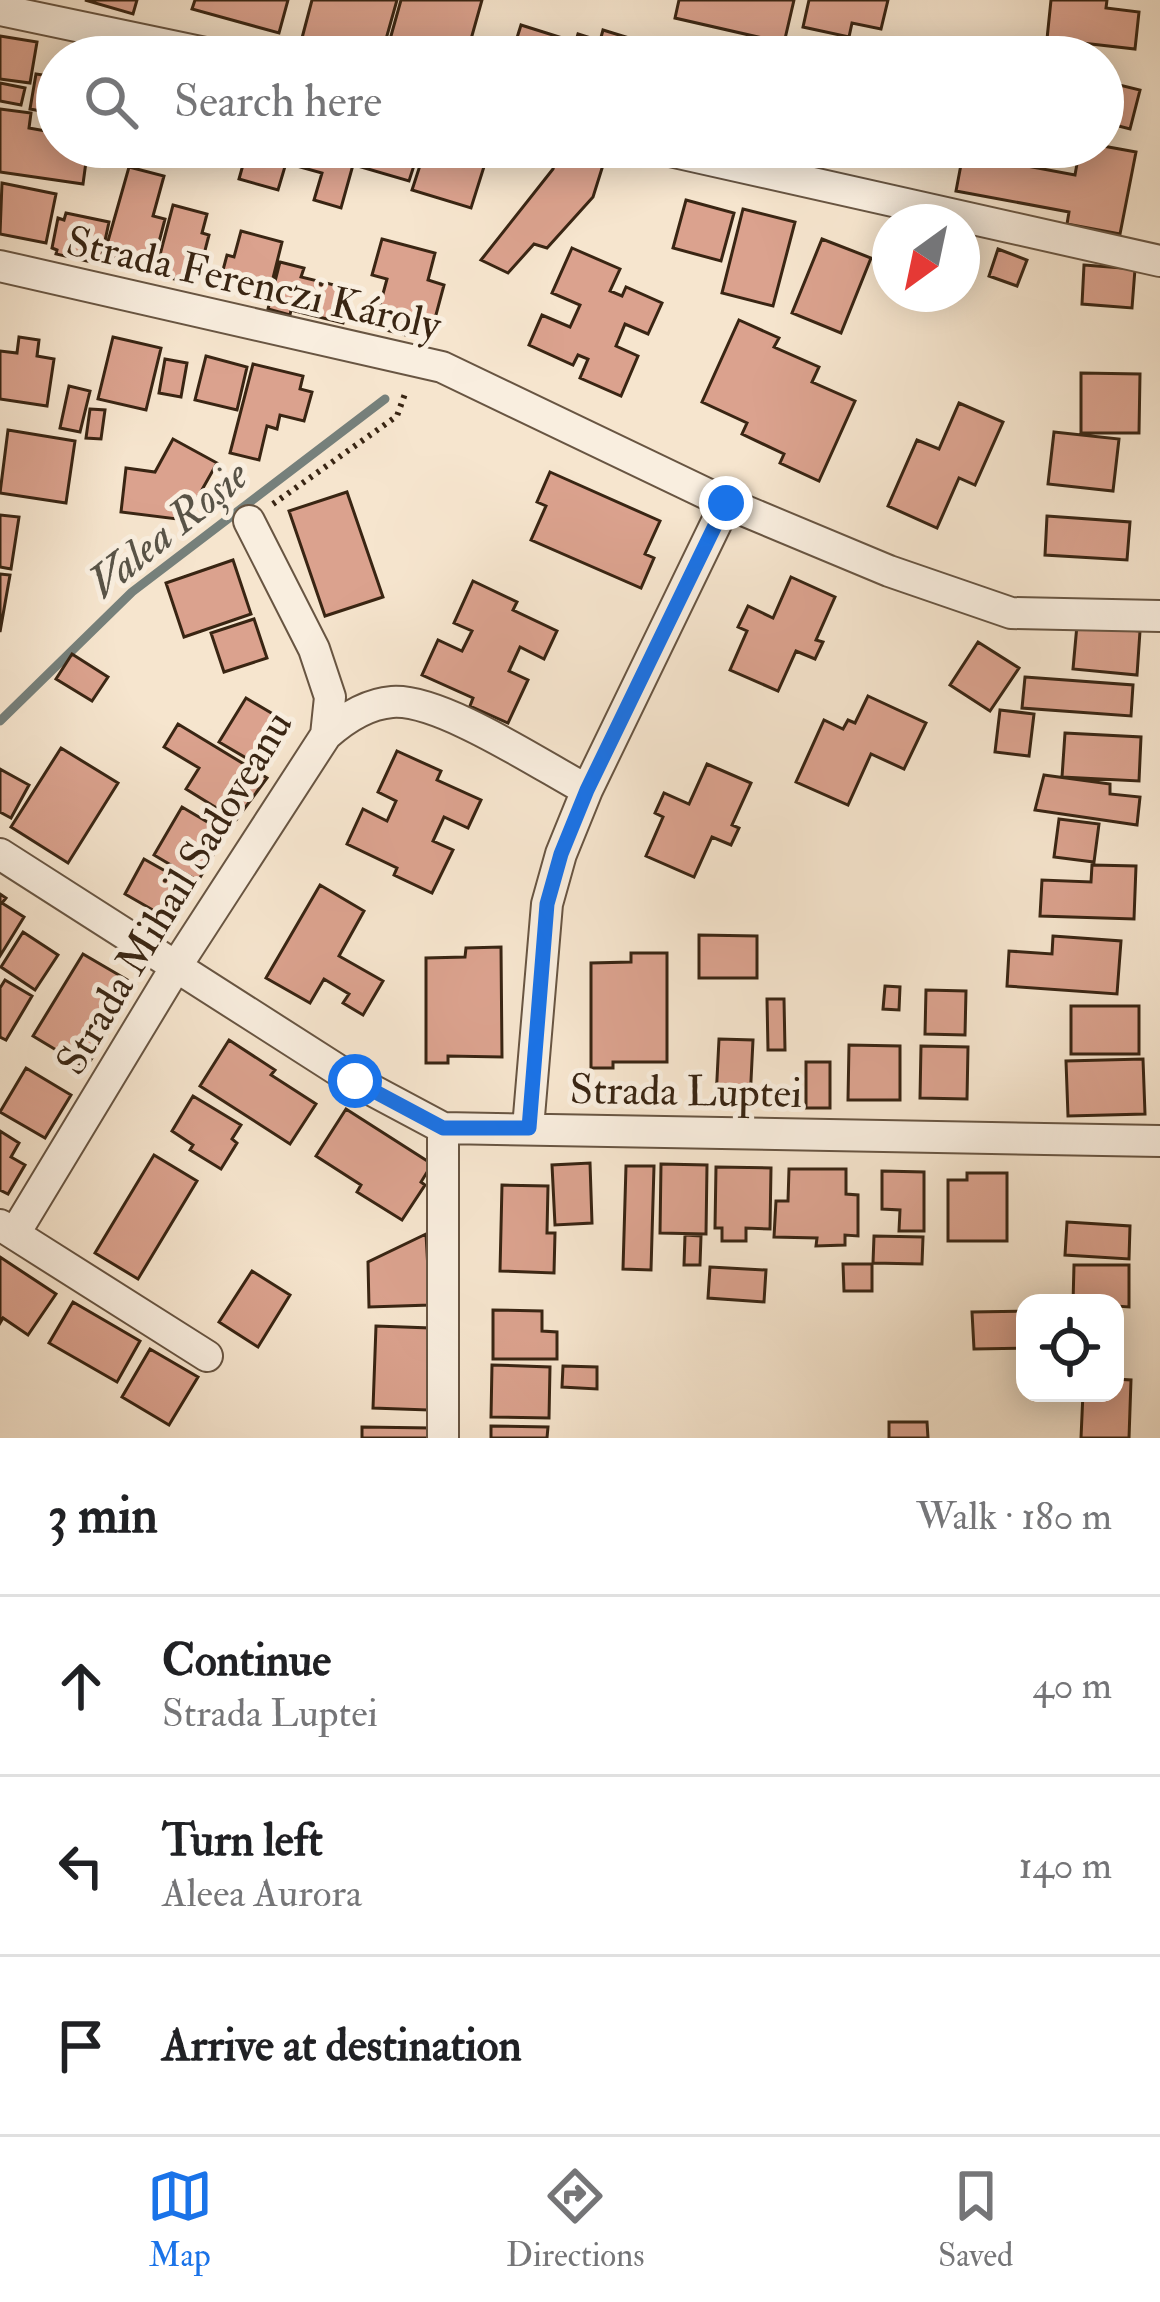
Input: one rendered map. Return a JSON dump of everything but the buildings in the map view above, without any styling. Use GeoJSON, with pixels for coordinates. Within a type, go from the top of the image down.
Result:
{"type":"FeatureCollection","features":[{"type":"Feature","properties":{"kind":"street"},"geometry":{"type":"LineString","coordinates":[[0,10],[124,36]]}},
{"type":"Feature","properties":{"kind":"street"},"geometry":{"type":"LineString","coordinates":[[746,168],[1160,261]]}},
{"type":"Feature","properties":{"kind":"street","name":"Strada Ferenczi Károly"},"geometry":{"type":"LineString","coordinates":[[0,266],[418,359],[726,503],[890,572],[1011,613],[1160,616]]}},
{"type":"Feature","properties":{"kind":"street"},"geometry":{"type":"LineString","coordinates":[[529,1128],[547,904],[561,854],[587,790],[726,503]]}},
{"type":"Feature","properties":{"kind":"street","name":"Strada Mihail Sadoveanu"},"geometry":{"type":"LineString","coordinates":[[207,1356],[7,1229],[326,735],[330,697],[314,649],[249,521]]}},
{"type":"Feature","properties":{"kind":"street"},"geometry":{"type":"LineString","coordinates":[[326,735],[360,711],[392,702],[425,706],[587,790]]}},
{"type":"Feature","properties":{"kind":"street","name":"Strada Luptei"},"geometry":{"type":"LineString","coordinates":[[0,854],[355,1081],[443,1128],[1160,1141]]}},
{"type":"Feature","properties":{"kind":"street"},"geometry":{"type":"LineString","coordinates":[[442,1438],[443,1128]]}},
{"type":"Feature","properties":{"kind":"path"},"geometry":{"type":"LineString","coordinates":[[249,521],[397,416],[418,359]]}},
{"type":"Feature","properties":{"kind":"waterway","name":"Valea Roșie"},"geometry":{"type":"LineString","coordinates":[[0,721],[132,592],[385,399]]}},
{"type":"Feature","properties":{"kind":"route"},"geometry":{"type":"LineString","coordinates":[[355,1081],[443,1128],[529,1128],[547,904],[561,854],[587,790],[726,503]]}}]}
